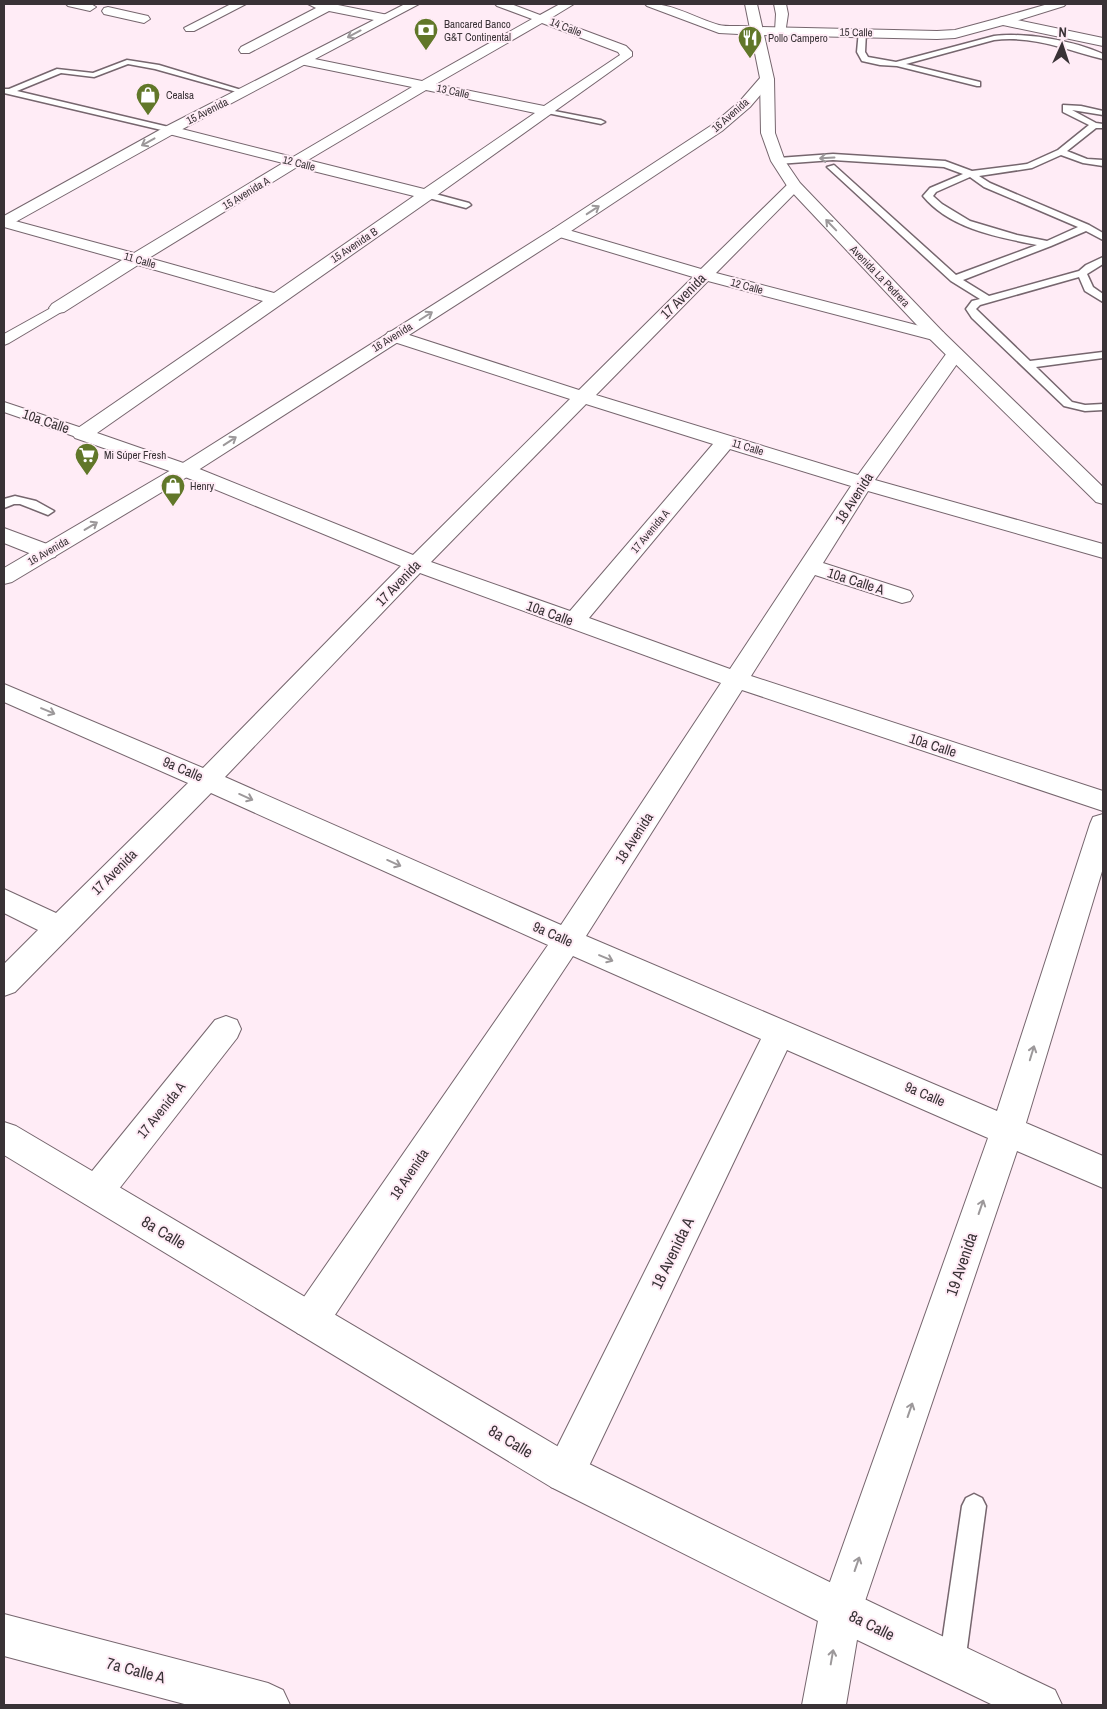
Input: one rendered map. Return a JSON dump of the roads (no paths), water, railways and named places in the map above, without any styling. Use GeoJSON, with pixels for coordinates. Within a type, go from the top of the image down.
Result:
{"type":"FeatureCollection","features":[{"type":"Feature","properties":{"kind":"street"},"geometry":{"type":"LineString","coordinates":[[72,4],[90,7]]}},
{"type":"Feature","properties":{"kind":"street"},"geometry":{"type":"LineString","coordinates":[[190,28],[240,4]]}},
{"type":"Feature","properties":{"kind":"street"},"geometry":{"type":"LineString","coordinates":[[312,4],[330,5],[384,18]]}},
{"type":"Feature","properties":{"kind":"street","name":"15 Avenida"},"geometry":{"type":"LineString","coordinates":[[4,222],[170,130],[413,4]]}},
{"type":"Feature","properties":{"kind":"street","name":"14 Calle"},"geometry":{"type":"LineString","coordinates":[[500,4],[622,49],[626,52],[626,56]]}},
{"type":"Feature","properties":{"kind":"street","name":"15 Avenida A"},"geometry":{"type":"LineString","coordinates":[[4,340],[423,85],[568,4]]}},
{"type":"Feature","properties":{"kind":"street","name":"15 Calle"},"geometry":{"type":"LineString","coordinates":[[651,4],[720,29],[937,35],[955,34],[1060,4]]}},
{"type":"Feature","properties":{"kind":"street","name":"Avenida La Pedrera"},"geometry":{"type":"LineString","coordinates":[[751,4],[767,79],[768,133],[785,172],[946,345],[1103,498]]}},
{"type":"Feature","properties":{"kind":"street"},"geometry":{"type":"LineString","coordinates":[[780,4],[782,14],[781,30]]}},
{"type":"Feature","properties":{"kind":"street"},"geometry":{"type":"LineString","coordinates":[[244,44],[261,42],[330,5]]}},
{"type":"Feature","properties":{"kind":"street"},"geometry":{"type":"LineString","coordinates":[[108,11],[125,15],[143,13]]}},
{"type":"Feature","properties":{"kind":"street"},"geometry":{"type":"LineString","coordinates":[[1003,21],[1103,42]]}},
{"type":"Feature","properties":{"kind":"street"},"geometry":{"type":"LineString","coordinates":[[174,25],[210,32]]}},
{"type":"Feature","properties":{"kind":"street","name":"15 Avenida B"},"geometry":{"type":"LineString","coordinates":[[82,434],[626,56]]}},
{"type":"Feature","properties":{"kind":"street","name":"13 Calle"},"geometry":{"type":"LineString","coordinates":[[305,61],[548,111]]}},
{"type":"Feature","properties":{"kind":"street","name":"16 Avenida"},"geometry":{"type":"LineString","coordinates":[[4,577],[185,470],[559,232],[717,128],[745,104],[767,79]]}},
{"type":"Feature","properties":{"kind":"street","name":"12 Calle"},"geometry":{"type":"LineString","coordinates":[[170,130],[428,195]]}},
{"type":"Feature","properties":{"kind":"street","name":"17 Avenida"},"geometry":{"type":"LineString","coordinates":[[4,983],[207,780],[416,564],[703,275],[785,172]]}},
{"type":"Feature","properties":{"kind":"street","name":"11 Calle"},"geometry":{"type":"LineString","coordinates":[[4,222],[276,299]]}},
{"type":"Feature","properties":{"kind":"street","name":"12 Calle"},"geometry":{"type":"LineString","coordinates":[[559,232],[946,345]]}},
{"type":"Feature","properties":{"kind":"street","name":"11 Calle"},"geometry":{"type":"LineString","coordinates":[[394,336],[582,397],[863,483],[1103,550]]}},
{"type":"Feature","properties":{"kind":"street","name":"18 Avenida"},"geometry":{"type":"LineString","coordinates":[[310,1320],[567,940],[737,680],[863,483],[946,345]]}},
{"type":"Feature","properties":{"kind":"street","name":"10a Calle"},"geometry":{"type":"LineString","coordinates":[[4,407],[185,470],[416,564],[737,680],[1103,801]]}},
{"type":"Feature","properties":{"kind":"street","name":"17 Avenida A"},"geometry":{"type":"LineString","coordinates":[[574,621],[726,440]]}},
{"type":"Feature","properties":{"kind":"street"},"geometry":{"type":"LineString","coordinates":[[4,535],[47,552]]}},
{"type":"Feature","properties":{"kind":"street","name":"10a Calle A"},"geometry":{"type":"LineString","coordinates":[[810,566],[902,596]]}},
{"type":"Feature","properties":{"kind":"street","name":"9a Calle"},"geometry":{"type":"LineString","coordinates":[[4,692],[567,940],[780,1033],[1008,1129],[1103,1172]]}},
{"type":"Feature","properties":{"kind":"street","name":"19 Avenida"},"geometry":{"type":"LineString","coordinates":[[824,1705],[840,1610],[1008,1129],[1103,824]]}},
{"type":"Feature","properties":{"kind":"street"},"geometry":{"type":"LineString","coordinates":[[4,900],[58,927]]}},
{"type":"Feature","properties":{"kind":"street","name":"17 Avenida A"},"geometry":{"type":"LineString","coordinates":[[96,1192],[226,1029]]}},
{"type":"Feature","properties":{"kind":"street","name":"18 Avenida A"},"geometry":{"type":"LineString","coordinates":[[565,1473],[780,1033]]}},
{"type":"Feature","properties":{"kind":"street","name":"8a Calle"},"geometry":{"type":"LineString","coordinates":[[4,1137],[565,1473],[840,1610],[1040,1705]]}},
{"type":"Feature","properties":{"kind":"street","name":"7a Calle A"},"geometry":{"type":"LineString","coordinates":[[4,1635],[268,1705]]}},
{"type":"Feature","properties":{"kind":"lane"},"geometry":{"type":"LineString","coordinates":[[862,32],[860,52],[865,59],[880,63],[896,64],[977,84]]}},
{"type":"Feature","properties":{"kind":"lane"},"geometry":{"type":"LineString","coordinates":[[896,64],[994,38],[1005,37],[1019,37],[1103,56]]}},
{"type":"Feature","properties":{"kind":"lane"},"geometry":{"type":"LineString","coordinates":[[7,92],[60,71],[94,75],[127,62],[156,67],[200,82],[244,92]]}},
{"type":"Feature","properties":{"kind":"lane"},"geometry":{"type":"LineString","coordinates":[[7,92],[170,130]]}},
{"type":"Feature","properties":{"kind":"lane"},"geometry":{"type":"LineString","coordinates":[[1048,244],[993,233],[965,222],[932,202],[928,196],[933,190],[971,174],[998,172],[1029,166],[1061,152],[1099,126],[1066,110],[1066,107],[1103,113]]}},
{"type":"Feature","properties":{"kind":"lane","name":"13 Calle"},"geometry":{"type":"LineString","coordinates":[[548,111],[600,122]]}},
{"type":"Feature","properties":{"kind":"lane"},"geometry":{"type":"LineString","coordinates":[[1061,152],[1103,163]]}},
{"type":"Feature","properties":{"kind":"lane"},"geometry":{"type":"LineString","coordinates":[[785,172],[833,157],[945,164],[971,174],[987,185],[1086,227],[1103,238]]}},
{"type":"Feature","properties":{"kind":"lane"},"geometry":{"type":"LineString","coordinates":[[785,172],[893,161]]}},
{"type":"Feature","properties":{"kind":"lane"},"geometry":{"type":"LineString","coordinates":[[831,167],[955,279],[988,300]]}},
{"type":"Feature","properties":{"kind":"lane"},"geometry":{"type":"LineString","coordinates":[[428,195],[466,206]]}},
{"type":"Feature","properties":{"kind":"lane"},"geometry":{"type":"LineString","coordinates":[[955,279],[1048,244],[1086,227]]}},
{"type":"Feature","properties":{"kind":"lane"},"geometry":{"type":"LineString","coordinates":[[1103,260],[1082,273],[988,300],[976,304],[971,309],[1026,365],[1068,404],[1086,408],[1103,407]]}},
{"type":"Feature","properties":{"kind":"lane"},"geometry":{"type":"LineString","coordinates":[[1082,273],[1089,289],[1103,299]]}},
{"type":"Feature","properties":{"kind":"lane"},"geometry":{"type":"LineString","coordinates":[[1026,365],[1103,355]]}},
{"type":"Feature","properties":{"kind":"lane"},"geometry":{"type":"LineString","coordinates":[[4,504],[14,499],[20,499],[48,511]]}},
{"type":"Feature","properties":{"kind":"lane"},"geometry":{"type":"LineString","coordinates":[[952,1663],[974,1506]]}},
{"type":"Feature","properties":{"kind":"place","name":"Bancared Banco G&T Continental"},"geometry":{"type":"Point","coordinates":[426,51]}},
{"type":"Feature","properties":{"kind":"place","name":"Pollo Campero"},"geometry":{"type":"Point","coordinates":[750,59]}},
{"type":"Feature","properties":{"kind":"place","name":"Cealsa"},"geometry":{"type":"Point","coordinates":[148,116]}},
{"type":"Feature","properties":{"kind":"place","name":"Mi Súper Fresh"},"geometry":{"type":"Point","coordinates":[87,476]}},
{"type":"Feature","properties":{"kind":"place","name":"Henry"},"geometry":{"type":"Point","coordinates":[173,507]}}]}
